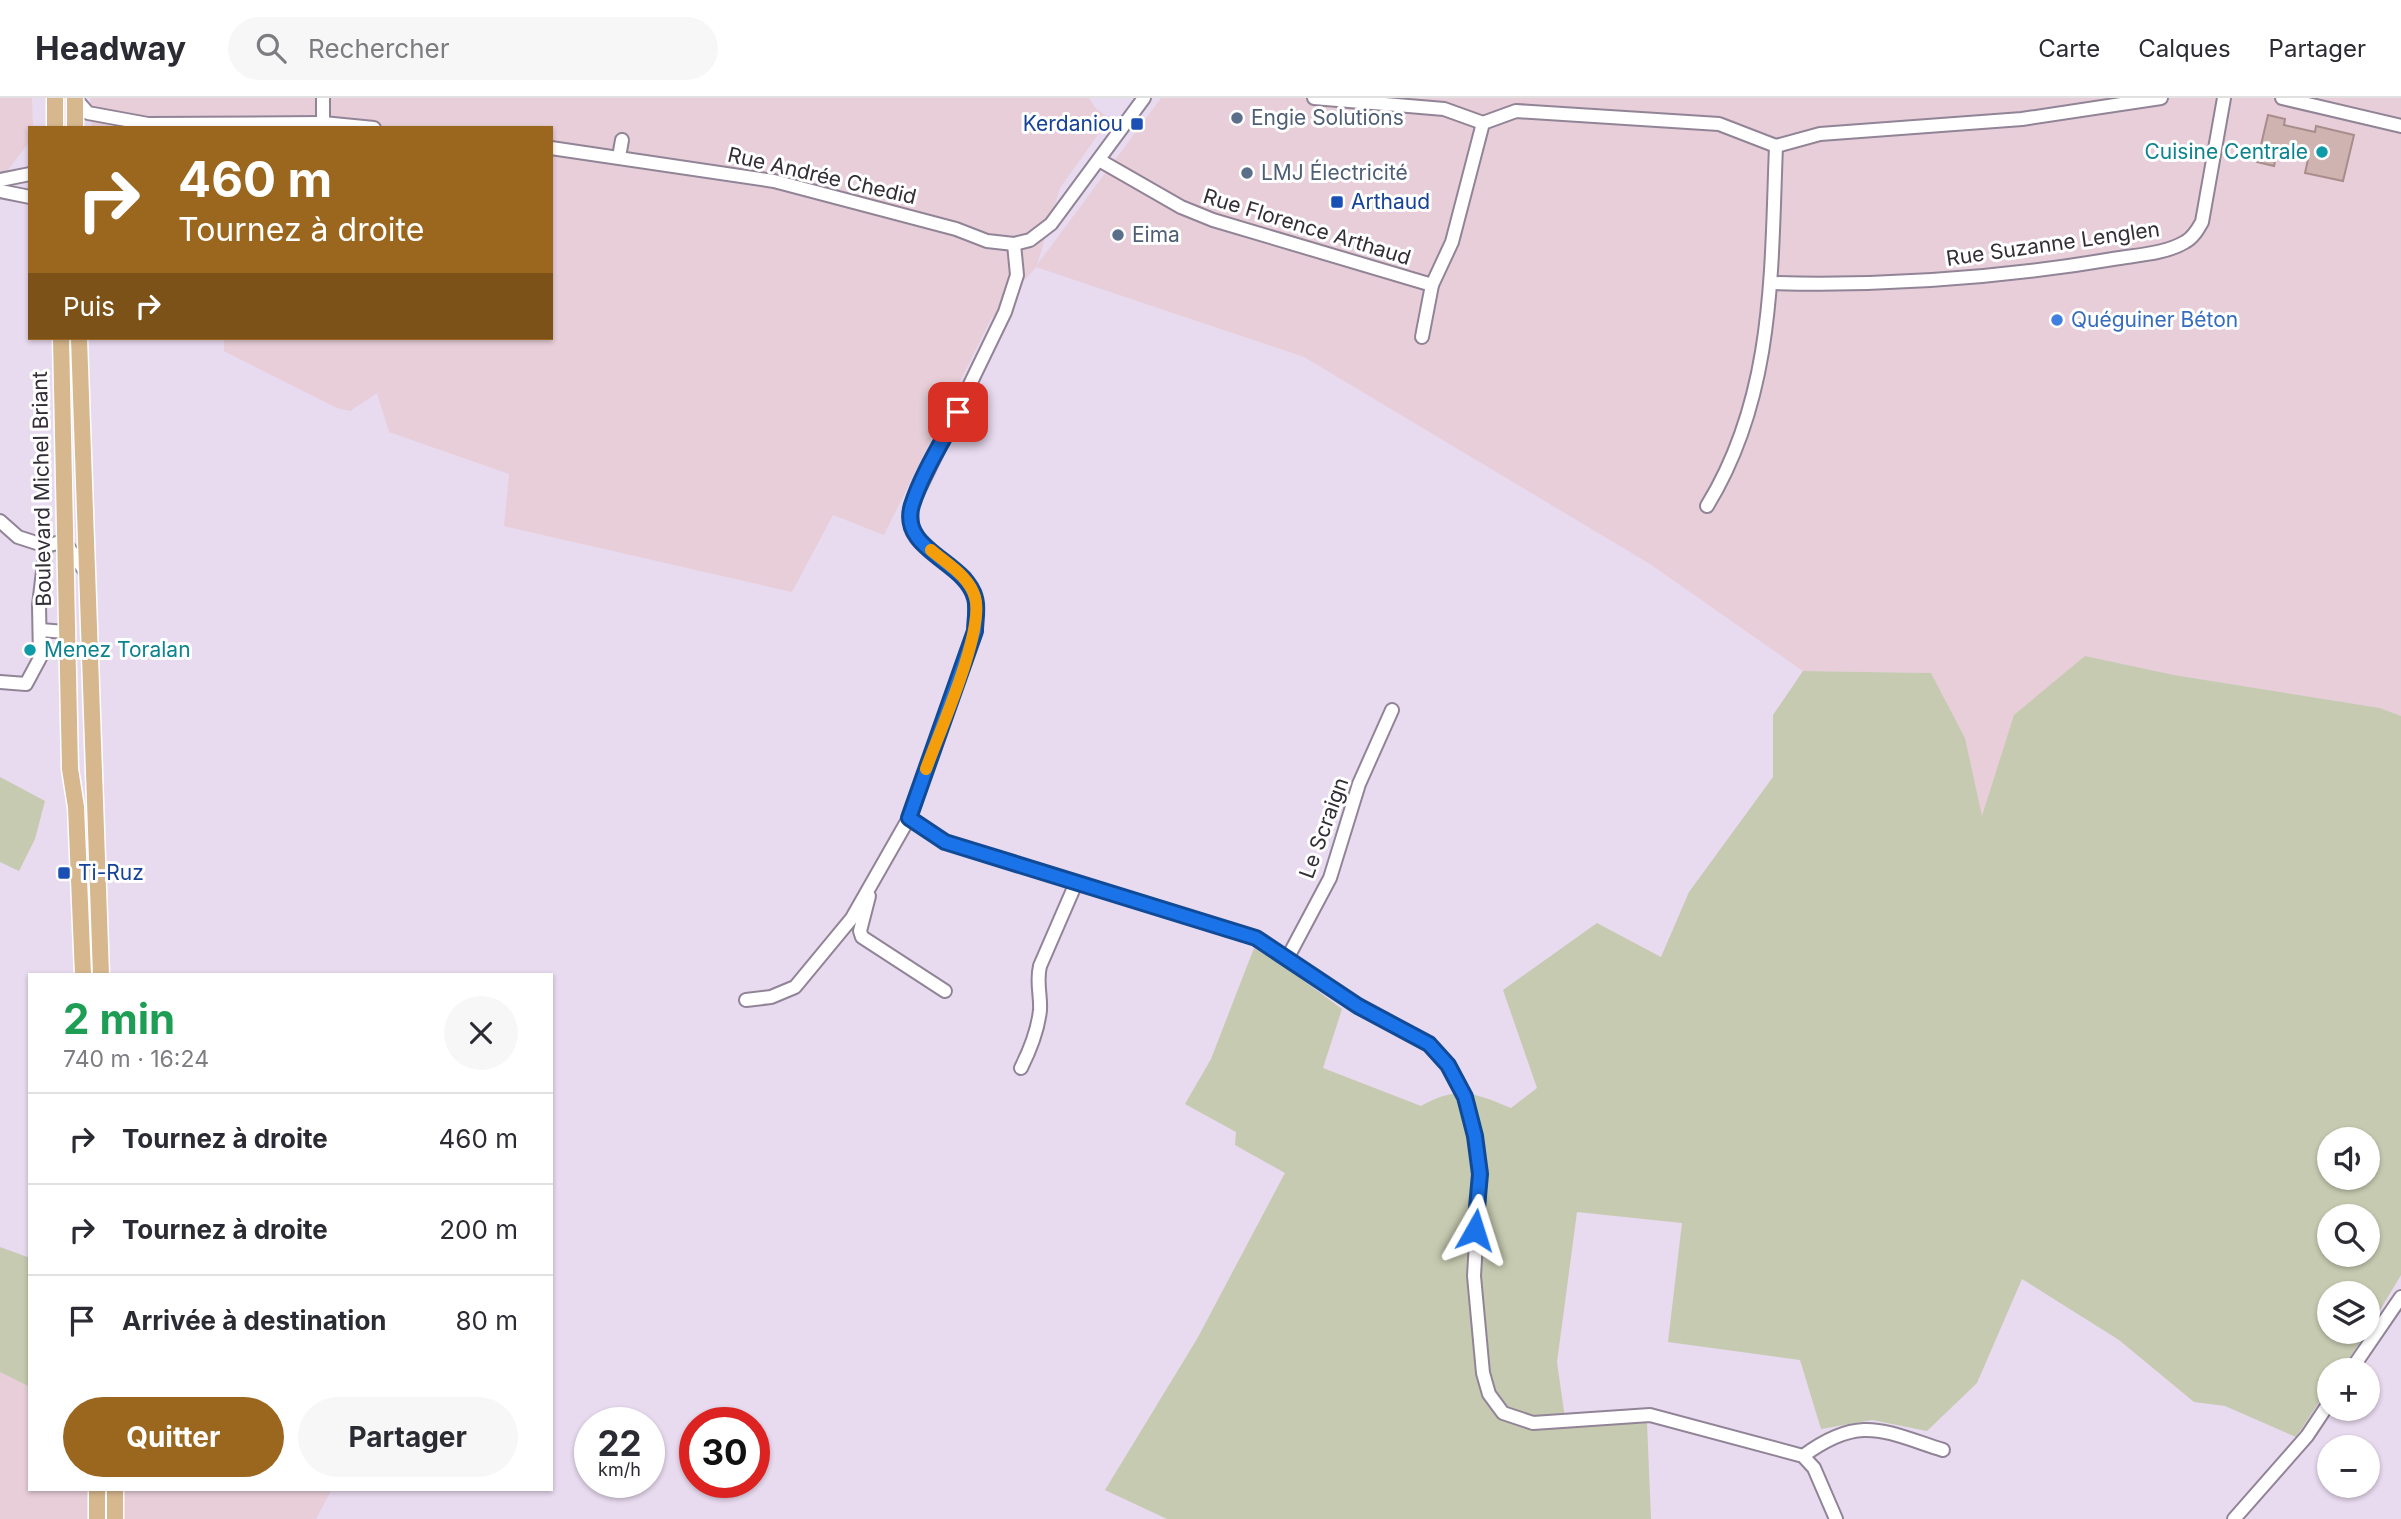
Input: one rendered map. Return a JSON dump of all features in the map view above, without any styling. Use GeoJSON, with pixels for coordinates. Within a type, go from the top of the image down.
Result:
{"type":"FeatureCollection","features":[{"type":"Feature","properties":{"kind":"main road"},"geometry":{"type":"LineString","coordinates":[[55,98],[55,126]]}},
{"type":"Feature","properties":{"kind":"main road"},"geometry":{"type":"LineString","coordinates":[[75,98],[76,122]]}},
{"type":"Feature","properties":{"kind":"main road","name":"Boulevard Michel Briant"},"geometry":{"type":"LineString","coordinates":[[61,340],[70,769],[76,807],[83,973]]}},
{"type":"Feature","properties":{"kind":"main road","name":"Boulevard Michel Briant"},"geometry":{"type":"LineString","coordinates":[[79,340],[101,973]]}},
{"type":"Feature","properties":{"kind":"main road"},"geometry":{"type":"LineString","coordinates":[[97,1491],[97,1519]]}},
{"type":"Feature","properties":{"kind":"main road"},"geometry":{"type":"LineString","coordinates":[[115,1491],[115,1519]]}},
{"type":"Feature","properties":{"kind":"street"},"geometry":{"type":"LineString","coordinates":[[323,98],[323,124]]}},
{"type":"Feature","properties":{"kind":"street"},"geometry":{"type":"LineString","coordinates":[[746,1000],[771,997],[795,987],[852,918],[909,818],[975,631],[975,598],[965,578],[921,542],[912,527],[911,506],[1005,312],[1017,275],[1014,244],[1030,240],[1051,224],[1143,98]]}},
{"type":"Feature","properties":{"kind":"street"},"geometry":{"type":"LineString","coordinates":[[1314,98],[1444,109],[1483,123],[1516,111],[1719,124],[1776,146],[1820,134],[2022,119],[2161,98]]}},
{"type":"Feature","properties":{"kind":"street","name":"Rue Suzanne Lenglen"},"geometry":{"type":"LineString","coordinates":[[1773,283],[1907,281],[1990,275],[2095,262],[2178,246],[2192,237],[2202,222],[2224,98]]}},
{"type":"Feature","properties":{"kind":"street"},"geometry":{"type":"LineString","coordinates":[[2282,98],[2401,126]]}},
{"type":"Feature","properties":{"kind":"street"},"geometry":{"type":"LineString","coordinates":[[76,122],[348,126]]}},
{"type":"Feature","properties":{"kind":"street","name":"Rue Florence Arthaud"},"geometry":{"type":"LineString","coordinates":[[1422,337],[1432,285],[1452,242],[1483,123]]}},
{"type":"Feature","properties":{"kind":"street"},"geometry":{"type":"LineString","coordinates":[[140,126],[148,124]]}},
{"type":"Feature","properties":{"kind":"street"},"geometry":{"type":"LineString","coordinates":[[619,157],[622,139]]}},
{"type":"Feature","properties":{"kind":"street"},"geometry":{"type":"LineString","coordinates":[[1707,506],[1726,470],[1746,417],[1760,365],[1773,283],[1776,146]]}},
{"type":"Feature","properties":{"kind":"street","name":"Rue Andrée Chedid"},"geometry":{"type":"LineString","coordinates":[[553,148],[774,181],[881,208],[988,241],[1014,244]]}},
{"type":"Feature","properties":{"kind":"street","name":"Rue Florence Arthaud"},"geometry":{"type":"LineString","coordinates":[[1099,159],[1181,207],[1213,220],[1432,285]]}},
{"type":"Feature","properties":{"kind":"street"},"geometry":{"type":"LineString","coordinates":[[0,180],[28,174]]}},
{"type":"Feature","properties":{"kind":"street"},"geometry":{"type":"LineString","coordinates":[[0,191],[28,197]]}},
{"type":"Feature","properties":{"kind":"street"},"geometry":{"type":"LineString","coordinates":[[0,521],[18,537],[46,546],[64,541],[88,576]]}},
{"type":"Feature","properties":{"kind":"street"},"geometry":{"type":"LineString","coordinates":[[0,682],[26,684],[40,658],[46,546]]}},
{"type":"Feature","properties":{"kind":"street"},"geometry":{"type":"LineString","coordinates":[[40,629],[66,632]]}},
{"type":"Feature","properties":{"kind":"street","name":"Le Scraign"},"geometry":{"type":"LineString","coordinates":[[1288,957],[1330,878],[1359,784],[1392,710]]}},
{"type":"Feature","properties":{"kind":"street"},"geometry":{"type":"LineString","coordinates":[[909,818],[945,842],[1245,934],[1288,957],[1358,1006],[1429,1044],[1448,1065],[1465,1097],[1480,1174],[1474,1276],[1483,1373],[1489,1394],[1503,1413],[1533,1423],[1650,1415],[1803,1456],[1814,1468],[1836,1519]]}},
{"type":"Feature","properties":{"kind":"street"},"geometry":{"type":"LineString","coordinates":[[1021,1068],[1032,1045],[1040,1009],[1036,981],[1040,967],[1076,883]]}},
{"type":"Feature","properties":{"kind":"street"},"geometry":{"type":"LineString","coordinates":[[870,886],[860,931],[862,937],[945,991]]}},
{"type":"Feature","properties":{"kind":"street"},"geometry":{"type":"LineString","coordinates":[[2359,1358],[2401,1297]]}},
{"type":"Feature","properties":{"kind":"street"},"geometry":{"type":"LineString","coordinates":[[2234,1519],[2317,1421]]}},
{"type":"Feature","properties":{"kind":"street"},"geometry":{"type":"LineString","coordinates":[[1803,1456],[1827,1438],[1872,1427],[1943,1450]]}},
{"type":"Feature","properties":{"kind":"shaded area"},"geometry":{"type":"Polygon","coordinates":[[[0,98],[32,98],[33,126],[28,126],[28,144],[4,175],[0,175],[0,98]]]}},
{"type":"Feature","properties":{"kind":"shaded area"},"geometry":{"type":"Polygon","coordinates":[[[90,98],[1089,98],[1096,109],[1110,118],[1060,188],[1037,265],[1161,98],[2401,98],[2401,716],[2380,708],[2174,675],[2085,656],[1994,779],[1982,818],[1965,738],[1931,673],[1803,671],[1650,564],[1304,357],[1036,267],[991,319],[884,535],[833,515],[792,592],[504,526],[509,474],[389,432],[377,393],[350,411],[337,408],[224,351],[224,340],[553,340],[553,126],[92,126],[90,98]]]}},
{"type":"Feature","properties":{"kind":"shaded area"},"geometry":{"type":"Polygon","coordinates":[[[0,1372],[28,1386],[28,1491],[331,1491],[316,1519],[0,1519],[0,1372]]]}},
{"type":"Feature","properties":{"kind":"green space"},"geometry":{"type":"Polygon","coordinates":[[[2085,656],[2174,675],[2380,708],[2401,716],[2401,1275],[2380,1310],[2380,1281],[2317,1281],[2317,1344],[2359,1344],[2349,1358],[2317,1358],[2317,1405],[2296,1437],[2225,1406],[2194,1402],[2119,1340],[2022,1279],[1977,1383],[1927,1431],[1872,1420],[1821,1429],[1800,1360],[1668,1342],[1682,1223],[1577,1212],[1557,1362],[1566,1426],[1647,1423],[1651,1519],[1167,1519],[1105,1490],[1197,1339],[1285,1173],[1235,1145],[1236,1132],[1185,1104],[1211,1059],[1254,948],[1288,969],[1342,1009],[1323,1068],[1421,1106],[1456,1093],[1487,1098],[1511,1108],[1537,1088],[1503,990],[1597,923],[1661,957],[1689,892],[1773,777],[1773,715],[1803,671],[1931,673],[1965,738],[1982,816],[2014,715],[2085,656]]]}},
{"type":"Feature","properties":{"kind":"green space"},"geometry":{"type":"Polygon","coordinates":[[[0,777],[45,801],[35,839],[19,871],[0,862],[0,777]]]}},
{"type":"Feature","properties":{"kind":"green space"},"geometry":{"type":"Polygon","coordinates":[[[0,1247],[28,1257],[28,1386],[0,1372],[0,1247]]]}},
{"type":"Feature","properties":{"kind":"building","name":"Cuisine Centrale"},"geometry":{"type":"Polygon","coordinates":[[[2268,115],[2285,119],[2284,125],[2315,132],[2316,126],[2354,135],[2343,181],[2305,173],[2309,155],[2278,148],[2274,166],[2257,162],[2268,115]]]}},
{"type":"Feature","properties":{"kind":"slow traffic"},"geometry":{"type":"LineString","coordinates":[[926,769],[975,631],[975,598],[965,578],[931,550]]}},
{"type":"Feature","properties":{"kind":"place","name":"Engie Solutions"},"geometry":{"type":"Point","coordinates":[1237,118]}},
{"type":"Feature","properties":{"kind":"place","name":"Kerdaniou"},"geometry":{"type":"Point","coordinates":[1137,124]}},
{"type":"Feature","properties":{"kind":"place","name":"Cuisine Centrale"},"geometry":{"type":"Point","coordinates":[2322,152]}},
{"type":"Feature","properties":{"kind":"place","name":"LMJ Électricité"},"geometry":{"type":"Point","coordinates":[1247,173]}},
{"type":"Feature","properties":{"kind":"place","name":"Arthaud"},"geometry":{"type":"Point","coordinates":[1337,202]}},
{"type":"Feature","properties":{"kind":"place","name":"Eima"},"geometry":{"type":"Point","coordinates":[1118,235]}},
{"type":"Feature","properties":{"kind":"place","name":"Quéguiner Béton"},"geometry":{"type":"Point","coordinates":[2057,320]}},
{"type":"Feature","properties":{"kind":"place","name":"Menez Toralan"},"geometry":{"type":"Point","coordinates":[30,650]}},
{"type":"Feature","properties":{"kind":"place","name":"Ti-Ruz"},"geometry":{"type":"Point","coordinates":[64,873]}},
{"type":"Feature","properties":{"kind":"route"},"geometry":{"type":"LineString","coordinates":[[958,412],[911,506],[912,527],[921,542],[965,578],[975,598],[975,631],[909,818],[945,842],[1256,938],[1358,1006],[1429,1044],[1448,1065],[1465,1097],[1475,1136],[1480,1174],[1475,1230]]}}]}
